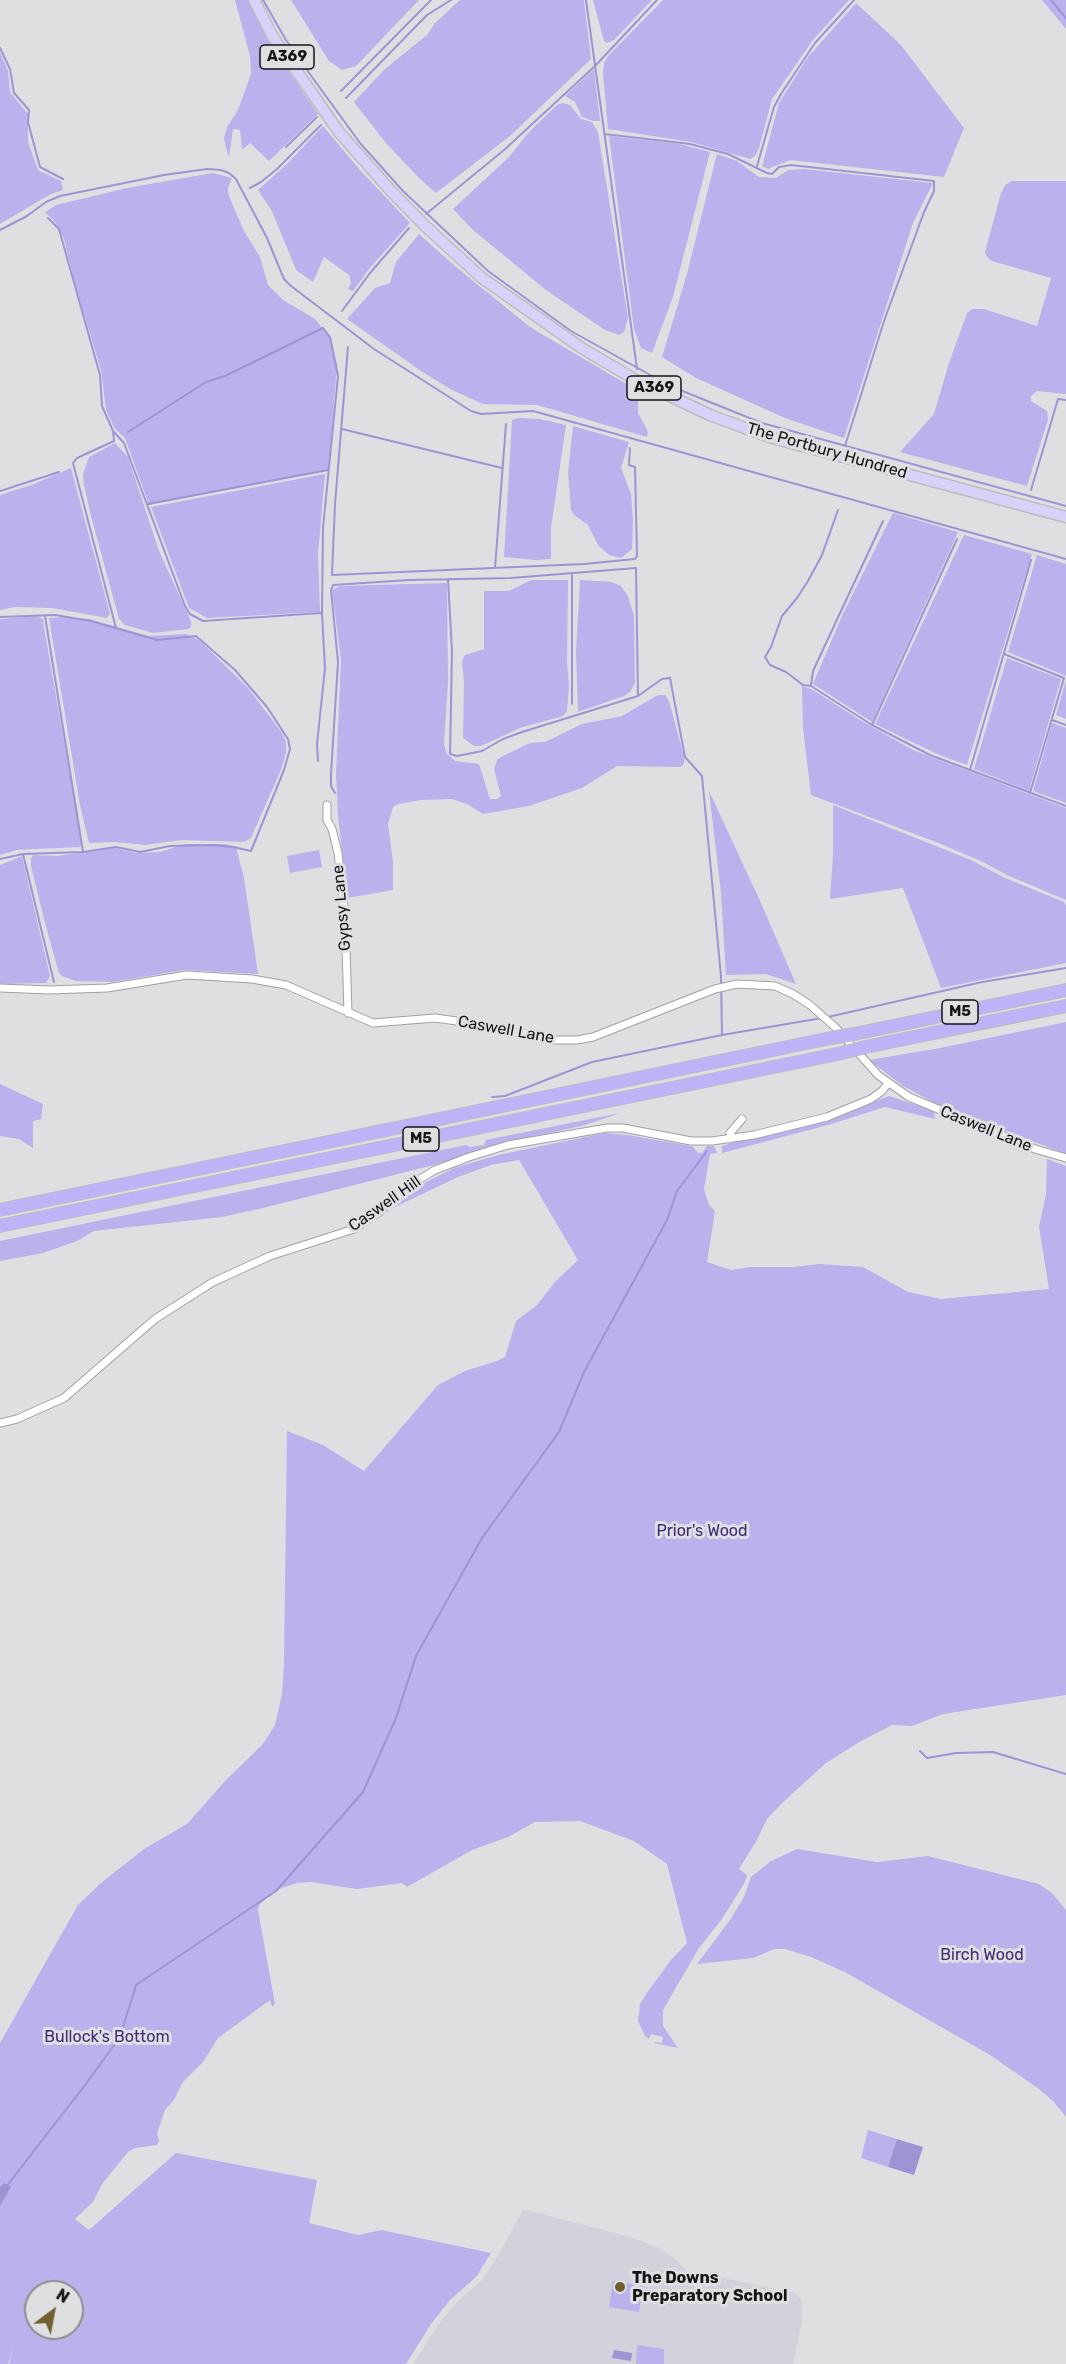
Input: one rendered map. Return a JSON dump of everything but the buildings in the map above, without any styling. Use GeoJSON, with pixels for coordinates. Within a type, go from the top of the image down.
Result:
{"type":"FeatureCollection","features":[{"type":"Feature","properties":{"kind":"highway","name":"M5"},"geometry":{"type":"LineString","coordinates":[[0,1210],[1066,990]]}},
{"type":"Feature","properties":{"kind":"highway","name":"M5"},"geometry":{"type":"LineString","coordinates":[[0,1226],[1066,1006]]}},
{"type":"Feature","properties":{"kind":"main road","name":"The Portbury Hundred"},"geometry":{"type":"LineString","coordinates":[[254,0],[273,37],[339,132],[390,190],[424,225],[483,278],[583,349],[636,380],[689,405],[769,437],[1066,517]]}},
{"type":"Feature","properties":{"kind":"street","name":"Gypsy Lane"},"geometry":{"type":"LineString","coordinates":[[327,805],[327,820],[332,829],[338,853],[345,916],[348,1013]]}},
{"type":"Feature","properties":{"kind":"street","name":"Caswell Lane"},"geometry":{"type":"LineString","coordinates":[[0,988],[49,990],[107,988],[187,975],[252,979],[286,985],[373,1023],[435,1018],[543,1038],[577,1040],[613,1029],[715,989],[737,984],[775,986],[810,1005],[836,1028],[864,1061],[888,1083],[909,1097],[1035,1149],[1066,1158]]}},
{"type":"Feature","properties":{"kind":"street","name":"Caswell Hill"},"geometry":{"type":"LineString","coordinates":[[0,1423],[17,1419],[64,1398],[155,1319],[213,1282],[270,1256],[354,1229],[378,1213],[410,1185],[446,1166],[508,1145],[607,1128],[634,1130],[691,1141],[744,1137],[827,1117],[871,1099],[888,1083]]}},
{"type":"Feature","properties":{"kind":"street"},"geometry":{"type":"LineString","coordinates":[[730,1133],[741,1121],[744,1137]]}},
{"type":"Feature","properties":{"kind":"shaded area"},"geometry":{"type":"Polygon","coordinates":[[[897,2139],[923,2147],[914,2175],[888,2167],[897,2139]]]}},
{"type":"Feature","properties":{"kind":"shaded area"},"geometry":{"type":"Polygon","coordinates":[[[4,2183],[11,2187],[0,2206],[0,2187],[4,2183]]]}},
{"type":"Feature","properties":{"kind":"shaded area","name":"The Downs Preparatory School"},"geometry":{"type":"Polygon","coordinates":[[[523,2209],[630,2237],[657,2247],[673,2257],[686,2270],[795,2293],[802,2301],[802,2322],[793,2364],[413,2364],[439,2323],[458,2301],[481,2281],[498,2256],[523,2209]]]}},
{"type":"Feature","properties":{"kind":"shaded area"},"geometry":{"type":"Polygon","coordinates":[[[614,2350],[632,2353],[631,2361],[612,2358],[614,2350]]]}},
{"type":"Feature","properties":{"kind":"green space"},"geometry":{"type":"Polygon","coordinates":[[[235,0],[248,0],[284,64],[318,114],[269,161],[250,143],[242,150],[240,130],[233,129],[229,157],[226,148],[224,138],[227,127],[238,110],[251,74],[250,56],[235,0]]]}},
{"type":"Feature","properties":{"kind":"green space"},"geometry":{"type":"Polygon","coordinates":[[[291,0],[419,0],[356,66],[342,70],[329,61],[291,0]]]}},
{"type":"Feature","properties":{"kind":"green space"},"geometry":{"type":"Polygon","coordinates":[[[460,0],[584,0],[591,59],[510,136],[436,193],[385,142],[354,102],[385,69],[427,35],[435,23],[460,0]]]}},
{"type":"Feature","properties":{"kind":"green space"},"geometry":{"type":"Polygon","coordinates":[[[593,0],[652,0],[614,40],[607,43],[604,41],[593,0]]]}},
{"type":"Feature","properties":{"kind":"green space"},"geometry":{"type":"Polygon","coordinates":[[[663,0],[849,0],[813,40],[772,99],[759,148],[755,156],[750,159],[691,142],[608,129],[604,63],[608,56],[663,0]]]}},
{"type":"Feature","properties":{"kind":"green space"},"geometry":{"type":"Polygon","coordinates":[[[1042,0],[1066,0],[1066,29],[1042,0]]]}},
{"type":"Feature","properties":{"kind":"green space"},"geometry":{"type":"Polygon","coordinates":[[[856,3],[900,44],[964,128],[944,177],[790,160],[768,169],[762,166],[779,103],[808,57],[856,3]]]}},
{"type":"Feature","properties":{"kind":"green space"},"geometry":{"type":"Polygon","coordinates":[[[0,52],[8,71],[10,92],[28,114],[28,142],[38,170],[61,181],[63,190],[51,194],[0,224],[0,52]]]}},
{"type":"Feature","properties":{"kind":"green space"},"geometry":{"type":"Polygon","coordinates":[[[594,69],[600,121],[582,117],[575,102],[565,96],[594,69]]]}},
{"type":"Feature","properties":{"kind":"green space"},"geometry":{"type":"Polygon","coordinates":[[[563,103],[570,105],[581,119],[592,122],[598,132],[628,318],[624,332],[619,335],[605,330],[546,290],[473,230],[453,209],[509,157],[528,133],[557,105],[563,103]]]}},
{"type":"Feature","properties":{"kind":"green space"},"geometry":{"type":"Polygon","coordinates":[[[323,126],[360,170],[410,223],[369,269],[353,291],[348,289],[351,283],[349,275],[324,257],[313,282],[296,270],[272,211],[258,190],[287,164],[323,126]]]}},
{"type":"Feature","properties":{"kind":"green space"},"geometry":{"type":"Polygon","coordinates":[[[609,136],[680,144],[710,152],[673,297],[652,353],[641,348],[634,329],[609,136]]]}},
{"type":"Feature","properties":{"kind":"green space"},"geometry":{"type":"Polygon","coordinates":[[[717,154],[737,161],[759,177],[776,178],[788,170],[803,169],[933,183],[913,223],[844,438],[785,418],[696,378],[662,357],[687,274],[717,154]]]}},
{"type":"Feature","properties":{"kind":"green space"},"geometry":{"type":"Polygon","coordinates":[[[213,173],[232,178],[228,188],[229,196],[244,231],[260,257],[268,285],[283,300],[315,319],[330,338],[337,364],[329,469],[149,505],[125,438],[115,429],[106,410],[101,370],[64,239],[55,222],[45,212],[56,205],[127,188],[213,173]]]}},
{"type":"Feature","properties":{"kind":"green space"},"geometry":{"type":"Polygon","coordinates":[[[1012,181],[1066,181],[1066,394],[1037,391],[1031,396],[1031,401],[1047,411],[1048,420],[1027,486],[900,452],[934,414],[967,313],[972,309],[984,309],[1037,326],[1051,278],[992,261],[985,252],[1001,193],[1005,185],[1012,181]]]}},
{"type":"Feature","properties":{"kind":"green space"},"geometry":{"type":"Polygon","coordinates":[[[419,234],[530,327],[638,391],[638,413],[648,432],[647,437],[537,405],[483,404],[452,390],[424,373],[347,319],[375,288],[390,283],[396,262],[419,234]]]}},
{"type":"Feature","properties":{"kind":"green space"},"geometry":{"type":"Polygon","coordinates":[[[540,419],[566,425],[551,528],[551,559],[504,557],[512,420],[540,419]]]}},
{"type":"Feature","properties":{"kind":"green space"},"geometry":{"type":"Polygon","coordinates":[[[573,426],[629,442],[621,468],[631,494],[632,549],[621,558],[609,555],[598,545],[588,525],[571,510],[568,473],[573,426]]]}},
{"type":"Feature","properties":{"kind":"green space"},"geometry":{"type":"Polygon","coordinates":[[[115,443],[128,457],[159,551],[191,621],[191,627],[188,629],[153,633],[125,625],[119,619],[91,516],[83,474],[89,457],[115,443]]]}},
{"type":"Feature","properties":{"kind":"green space"},"geometry":{"type":"Polygon","coordinates":[[[71,468],[110,614],[107,618],[52,608],[15,607],[0,610],[0,495],[34,484],[71,468]]]}},
{"type":"Feature","properties":{"kind":"green space"},"geometry":{"type":"Polygon","coordinates":[[[325,474],[318,554],[320,612],[207,618],[189,608],[151,507],[325,474]]]}},
{"type":"Feature","properties":{"kind":"green space"},"geometry":{"type":"Polygon","coordinates":[[[893,513],[958,532],[872,722],[813,684],[842,616],[893,513]]]}},
{"type":"Feature","properties":{"kind":"green space"},"geometry":{"type":"Polygon","coordinates":[[[964,535],[1032,554],[967,765],[937,754],[875,724],[964,535]]]}},
{"type":"Feature","properties":{"kind":"green space"},"geometry":{"type":"Polygon","coordinates":[[[1037,555],[1066,564],[1066,676],[1008,652],[1037,555]]]}},
{"type":"Feature","properties":{"kind":"green space"},"geometry":{"type":"Polygon","coordinates":[[[531,580],[568,580],[569,686],[567,711],[563,716],[520,728],[481,746],[474,746],[463,738],[462,661],[465,655],[484,649],[484,591],[509,591],[531,580]]]}},
{"type":"Feature","properties":{"kind":"green space"},"geometry":{"type":"Polygon","coordinates":[[[580,580],[611,582],[621,586],[628,596],[634,616],[635,683],[630,692],[624,696],[578,712],[576,652],[580,580]]]}},
{"type":"Feature","properties":{"kind":"green space"},"geometry":{"type":"Polygon","coordinates":[[[447,583],[448,682],[444,745],[447,754],[455,761],[479,764],[490,799],[497,799],[501,796],[494,769],[497,760],[501,757],[530,743],[545,742],[582,724],[622,716],[658,695],[665,695],[669,701],[684,756],[684,764],[680,767],[617,766],[582,788],[529,806],[483,814],[467,804],[452,799],[421,800],[398,804],[393,807],[388,824],[393,862],[393,890],[347,898],[336,774],[341,660],[332,590],[340,586],[447,583]]]}},
{"type":"Feature","properties":{"kind":"green space"},"geometry":{"type":"Polygon","coordinates":[[[37,616],[43,619],[82,844],[79,847],[17,850],[0,855],[0,619],[37,616]]]}},
{"type":"Feature","properties":{"kind":"green space"},"geometry":{"type":"Polygon","coordinates":[[[49,618],[89,619],[149,636],[186,634],[199,640],[248,688],[283,734],[286,743],[286,753],[281,770],[251,838],[244,842],[182,840],[145,845],[116,842],[89,843],[80,805],[49,618]]]}},
{"type":"Feature","properties":{"kind":"green space"},"geometry":{"type":"Polygon","coordinates":[[[1007,658],[1061,679],[1029,791],[974,769],[1007,658]]]}},
{"type":"Feature","properties":{"kind":"green space"},"geometry":{"type":"Polygon","coordinates":[[[1066,680],[1066,719],[1056,715],[1066,680]]]}},
{"type":"Feature","properties":{"kind":"green space"},"geometry":{"type":"Polygon","coordinates":[[[802,686],[813,690],[913,750],[1066,808],[1066,900],[936,842],[811,795],[803,728],[802,686]]]}},
{"type":"Feature","properties":{"kind":"green space"},"geometry":{"type":"Polygon","coordinates":[[[1052,723],[1066,728],[1066,803],[1033,791],[1052,723]]]}},
{"type":"Feature","properties":{"kind":"green space"},"geometry":{"type":"Polygon","coordinates":[[[709,791],[796,984],[766,974],[726,975],[721,893],[709,791]]]}},
{"type":"Feature","properties":{"kind":"green space"},"geometry":{"type":"Polygon","coordinates":[[[833,805],[971,860],[1003,877],[1064,902],[1066,905],[1066,963],[941,988],[903,888],[830,899],[833,805]]]}},
{"type":"Feature","properties":{"kind":"green space"},"geometry":{"type":"Polygon","coordinates":[[[185,844],[225,844],[236,847],[244,878],[258,974],[184,970],[113,982],[76,981],[62,976],[59,973],[31,866],[33,855],[57,856],[115,848],[136,853],[160,852],[185,844]]]}},
{"type":"Feature","properties":{"kind":"green space"},"geometry":{"type":"Polygon","coordinates":[[[319,850],[322,867],[290,873],[287,856],[319,850]]]}},
{"type":"Feature","properties":{"kind":"green space"},"geometry":{"type":"Polygon","coordinates":[[[22,856],[50,976],[46,983],[0,984],[0,865],[22,856]]]}},
{"type":"Feature","properties":{"kind":"green space"},"geometry":{"type":"Polygon","coordinates":[[[1066,1022],[1066,1154],[942,1107],[903,1086],[869,1060],[935,1049],[1066,1022]]]}},
{"type":"Feature","properties":{"kind":"green space"},"geometry":{"type":"Polygon","coordinates":[[[0,1084],[43,1104],[41,1119],[33,1121],[33,1148],[19,1139],[0,1136],[0,1084]]]}},
{"type":"Feature","properties":{"kind":"green space"},"geometry":{"type":"Polygon","coordinates":[[[889,1096],[934,1111],[935,1119],[885,1107],[828,1125],[722,1153],[722,1146],[837,1116],[889,1096]]]}},
{"type":"Feature","properties":{"kind":"green space"},"geometry":{"type":"Polygon","coordinates":[[[620,1113],[585,1125],[515,1141],[434,1165],[263,1208],[222,1217],[94,1231],[77,1241],[43,1253],[0,1261],[0,1241],[466,1145],[470,1147],[484,1145],[486,1140],[620,1113]]]}},
{"type":"Feature","properties":{"kind":"green space","name":"Prior's Wood"},"geometry":{"type":"Polygon","coordinates":[[[605,1133],[692,1146],[698,1153],[702,1153],[707,1146],[714,1146],[717,1153],[710,1154],[704,1189],[709,1205],[715,1211],[707,1262],[731,1270],[819,1264],[863,1267],[908,1292],[941,1299],[1049,1289],[1039,1227],[1046,1194],[1047,1159],[1066,1166],[1066,1695],[943,1714],[912,1726],[892,1725],[826,1763],[767,1819],[739,1869],[747,1875],[745,1882],[722,1919],[699,1948],[663,2010],[663,2026],[678,2048],[654,2043],[662,2043],[663,2037],[651,2034],[649,2039],[645,2036],[638,2021],[640,2004],[646,1994],[671,1960],[687,1943],[667,1864],[634,1841],[580,1821],[535,1822],[508,1837],[472,1850],[407,1887],[402,1883],[357,1889],[310,1882],[297,1883],[276,1890],[260,1904],[258,1910],[275,2004],[272,2007],[270,2000],[218,2038],[203,2062],[182,2083],[174,2100],[165,2110],[157,2133],[159,2141],[157,2145],[135,2148],[128,2152],[102,2184],[93,2202],[75,2219],[89,2230],[176,2153],[317,2180],[309,2223],[358,2235],[381,2230],[491,2253],[476,2277],[450,2300],[431,2324],[406,2364],[9,2364],[13,2348],[8,2364],[0,2364],[0,2043],[78,1905],[101,1883],[144,1849],[187,1824],[226,1780],[263,1744],[275,1725],[282,1694],[284,1665],[287,1431],[323,1445],[364,1471],[438,1385],[465,1371],[505,1357],[516,1321],[537,1305],[555,1282],[578,1260],[519,1160],[491,1165],[458,1177],[393,1208],[426,1182],[454,1168],[498,1155],[605,1133]]]}},
{"type":"Feature","properties":{"kind":"green space","name":"Birch Wood"},"geometry":{"type":"Polygon","coordinates":[[[797,1849],[877,1862],[928,1856],[1039,1884],[1052,1893],[1066,1910],[1066,2117],[1039,2089],[990,2055],[845,1972],[811,1957],[785,1949],[774,1949],[753,1958],[697,1964],[730,1920],[744,1897],[751,1877],[771,1861],[797,1849]]]}},
{"type":"Feature","properties":{"kind":"green space"},"geometry":{"type":"Polygon","coordinates":[[[868,2130],[897,2139],[888,2167],[861,2158],[868,2130]]]}},
{"type":"Feature","properties":{"kind":"green space"},"geometry":{"type":"Polygon","coordinates":[[[613,2281],[643,2286],[639,2312],[609,2307],[613,2281]]]}},
{"type":"Feature","properties":{"kind":"green space"},"geometry":{"type":"Polygon","coordinates":[[[637,2345],[664,2349],[664,2364],[636,2364],[637,2345]]]}},
{"type":"Feature","properties":{"kind":"waterway"},"geometry":{"type":"LineString","coordinates":[[263,0],[286,40],[360,143],[403,191],[488,271],[571,331],[670,386],[762,423],[1066,506]]}},
{"type":"Feature","properties":{"kind":"waterway"},"geometry":{"type":"LineString","coordinates":[[341,91],[431,0]]}},
{"type":"Feature","properties":{"kind":"waterway"},"geometry":{"type":"LineString","coordinates":[[346,98],[427,15],[451,0]]}},
{"type":"Feature","properties":{"kind":"waterway"},"geometry":{"type":"LineString","coordinates":[[586,0],[637,369]]}},
{"type":"Feature","properties":{"kind":"waterway"},"geometry":{"type":"LineString","coordinates":[[426,214],[504,150],[595,66],[657,0]]}},
{"type":"Feature","properties":{"kind":"waterway"},"geometry":{"type":"LineString","coordinates":[[757,166],[774,107],[781,94],[815,43],[854,0]]}},
{"type":"Feature","properties":{"kind":"waterway"},"geometry":{"type":"LineString","coordinates":[[1051,0],[1066,18]]}},
{"type":"Feature","properties":{"kind":"waterway"},"geometry":{"type":"LineString","coordinates":[[0,48],[10,69],[14,93],[29,110],[28,122],[40,167],[63,179]]}},
{"type":"Feature","properties":{"kind":"waterway"},"geometry":{"type":"LineString","coordinates":[[286,147],[317,117]]}},
{"type":"Feature","properties":{"kind":"waterway"},"geometry":{"type":"LineString","coordinates":[[250,188],[277,169],[321,125]]}},
{"type":"Feature","properties":{"kind":"waterway"},"geometry":{"type":"LineString","coordinates":[[604,134],[690,144],[728,154],[772,174],[779,167],[791,165],[934,181],[934,191],[884,321],[845,446]]}},
{"type":"Feature","properties":{"kind":"waterway"},"geometry":{"type":"LineString","coordinates":[[0,230],[60,196],[164,175],[207,169],[221,170],[236,179],[267,238],[284,279],[291,286],[374,349],[471,411],[481,414],[533,411],[1066,559]]}},
{"type":"Feature","properties":{"kind":"waterway"},"geometry":{"type":"LineString","coordinates":[[48,218],[59,229],[100,375],[102,406],[113,431],[124,443],[190,614],[203,621],[321,613]]}},
{"type":"Feature","properties":{"kind":"waterway"},"geometry":{"type":"LineString","coordinates":[[342,311],[370,273],[409,228]]}},
{"type":"Feature","properties":{"kind":"waterway"},"geometry":{"type":"LineString","coordinates":[[128,432],[206,382],[225,376],[323,328],[330,337],[338,376],[323,528],[322,613],[325,668],[317,744],[318,761]]}},
{"type":"Feature","properties":{"kind":"waterway"},"geometry":{"type":"LineString","coordinates":[[348,347],[335,504],[332,575],[584,564],[635,559],[637,556],[635,467],[629,465],[630,448]]}},
{"type":"Feature","properties":{"kind":"waterway"},"geometry":{"type":"LineString","coordinates":[[1031,490],[1058,399],[1066,400]]}},
{"type":"Feature","properties":{"kind":"waterway"},"geometry":{"type":"LineString","coordinates":[[495,568],[506,424]]}},
{"type":"Feature","properties":{"kind":"waterway"},"geometry":{"type":"LineString","coordinates":[[342,429],[502,468]]}},
{"type":"Feature","properties":{"kind":"waterway"},"geometry":{"type":"LineString","coordinates":[[113,431],[114,441],[77,458],[73,463],[116,628]]}},
{"type":"Feature","properties":{"kind":"waterway"},"geometry":{"type":"LineString","coordinates":[[148,504],[328,470]]}},
{"type":"Feature","properties":{"kind":"waterway"},"geometry":{"type":"LineString","coordinates":[[0,491],[59,472]]}},
{"type":"Feature","properties":{"kind":"waterway"},"geometry":{"type":"LineString","coordinates":[[838,510],[822,555],[797,598],[782,616],[765,657],[770,665],[786,672],[803,685],[811,686],[872,725],[930,755],[1066,806]]}},
{"type":"Feature","properties":{"kind":"waterway"},"geometry":{"type":"LineString","coordinates":[[811,685],[813,671],[883,521]]}},
{"type":"Feature","properties":{"kind":"waterway"},"geometry":{"type":"LineString","coordinates":[[872,725],[957,539]]}},
{"type":"Feature","properties":{"kind":"waterway"},"geometry":{"type":"LineString","coordinates":[[970,770],[1031,560]]}},
{"type":"Feature","properties":{"kind":"waterway"},"geometry":{"type":"LineString","coordinates":[[335,793],[331,786],[331,774],[338,662],[331,590],[333,585],[409,580],[511,578],[636,568],[638,696],[662,679],[670,678],[685,757],[702,776],[721,976],[722,1035]]}},
{"type":"Feature","properties":{"kind":"waterway"},"geometry":{"type":"LineString","coordinates":[[572,575],[572,704]]}},
{"type":"Feature","properties":{"kind":"waterway"},"geometry":{"type":"LineString","coordinates":[[448,579],[452,652],[450,754],[457,756],[482,751],[503,739],[522,732],[638,696]]}},
{"type":"Feature","properties":{"kind":"waterway"},"geometry":{"type":"LineString","coordinates":[[0,617],[55,615],[91,621],[157,640],[196,636],[235,670],[267,707],[288,739],[290,749],[284,770],[251,851],[212,845],[170,846],[140,852],[116,847],[83,852],[23,854],[0,859]]}},
{"type":"Feature","properties":{"kind":"waterway"},"geometry":{"type":"LineString","coordinates":[[45,616],[83,852]]}},
{"type":"Feature","properties":{"kind":"waterway"},"geometry":{"type":"LineString","coordinates":[[1004,654],[1064,678],[1030,793]]}},
{"type":"Feature","properties":{"kind":"waterway"},"geometry":{"type":"LineString","coordinates":[[1052,720],[1066,725]]}},
{"type":"Feature","properties":{"kind":"waterway"},"geometry":{"type":"LineString","coordinates":[[23,854],[54,982]]}},
{"type":"Feature","properties":{"kind":"waterway"},"geometry":{"type":"LineString","coordinates":[[828,1017],[982,982],[1066,968]]}},
{"type":"Feature","properties":{"kind":"waterway"},"geometry":{"type":"LineString","coordinates":[[492,1097],[505,1096],[592,1062],[722,1035],[822,1018]]}},
{"type":"Feature","properties":{"kind":"waterway"},"geometry":{"type":"LineString","coordinates":[[6,2187],[120,2037],[136,1985],[276,1891],[363,1792],[396,1718],[416,1656],[482,1538],[559,1432],[584,1372],[667,1220],[677,1191],[707,1151]]}},
{"type":"Feature","properties":{"kind":"waterway"},"geometry":{"type":"LineString","coordinates":[[920,1751],[927,1758],[956,1753],[993,1752],[1066,1774]]}},
{"type":"Feature","properties":{"kind":"place","name":"The Downs Preparatory School"},"geometry":{"type":"Point","coordinates":[620,2287]}},
{"type":"Feature","properties":{"kind":"park label","name":"Bullock's Bottom"},"geometry":{"type":"Point","coordinates":[107,2037]}}]}
